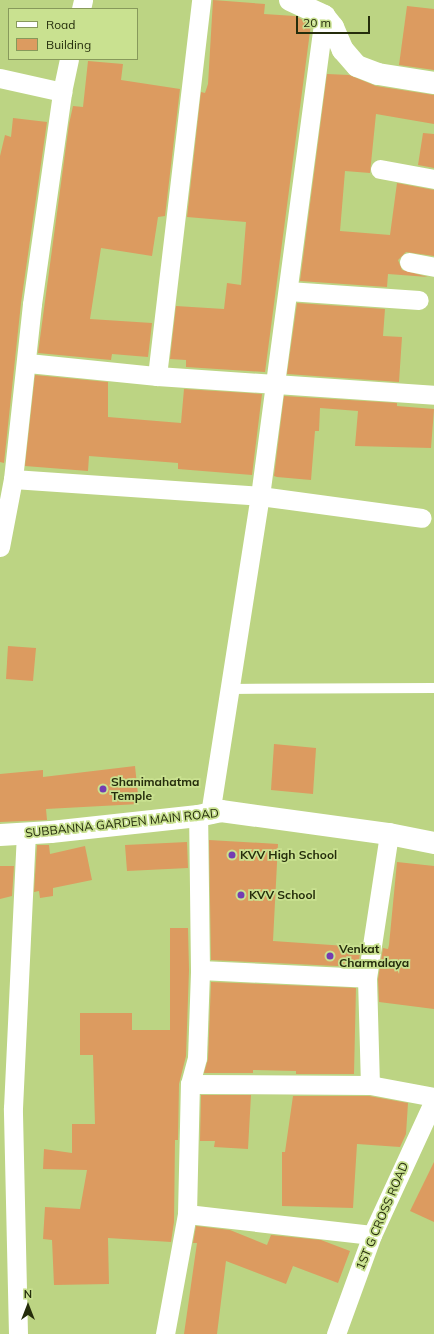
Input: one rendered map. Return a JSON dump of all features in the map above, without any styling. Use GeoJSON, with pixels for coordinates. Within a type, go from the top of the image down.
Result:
{"type":"FeatureCollection","features":[{"type":"Feature","properties":{"kind":"street"},"geometry":{"type":"LineString","coordinates":[[157,376],[201,0]]}},
{"type":"Feature","properties":{"kind":"street"},"geometry":{"type":"LineString","coordinates":[[290,0],[319,8],[333,27],[343,50],[357,66],[378,74],[434,83]]}},
{"type":"Feature","properties":{"kind":"street"},"geometry":{"type":"LineString","coordinates":[[165,1334],[187,1214],[190,1084],[197,1058],[204,815],[230,689],[260,496],[288,291],[319,8]]}},
{"type":"Feature","properties":{"kind":"street"},"geometry":{"type":"LineString","coordinates":[[0,547],[13,479],[28,363],[32,304],[62,92],[69,60]]}},
{"type":"Feature","properties":{"kind":"street"},"geometry":{"type":"LineString","coordinates":[[0,78],[62,92]]}},
{"type":"Feature","properties":{"kind":"street"},"geometry":{"type":"LineString","coordinates":[[380,169],[434,179]]}},
{"type":"Feature","properties":{"kind":"street"},"geometry":{"type":"LineString","coordinates":[[409,262],[434,267]]}},
{"type":"Feature","properties":{"kind":"street"},"geometry":{"type":"LineString","coordinates":[[288,291],[419,300]]}},
{"type":"Feature","properties":{"kind":"street"},"geometry":{"type":"LineString","coordinates":[[28,363],[157,376],[275,382],[434,395]]}},
{"type":"Feature","properties":{"kind":"street"},"geometry":{"type":"LineString","coordinates":[[13,479],[260,496],[422,518]]}},
{"type":"Feature","properties":{"kind":"street","name":"SUBBANNA GARDEN MAIN ROAD"},"geometry":{"type":"LineString","coordinates":[[0,835],[26,835],[204,815],[221,811],[389,834],[434,843]]}},
{"type":"Feature","properties":{"kind":"street"},"geometry":{"type":"LineString","coordinates":[[370,1085],[367,978],[389,834]]}},
{"type":"Feature","properties":{"kind":"street"},"geometry":{"type":"LineString","coordinates":[[18,1334],[14,1108],[26,835]]}},
{"type":"Feature","properties":{"kind":"street"},"geometry":{"type":"LineString","coordinates":[[200,970],[367,978]]}},
{"type":"Feature","properties":{"kind":"street"},"geometry":{"type":"LineString","coordinates":[[190,1084],[370,1085],[434,1099]]}},
{"type":"Feature","properties":{"kind":"street","name":"1ST G CROSS ROAD"},"geometry":{"type":"LineString","coordinates":[[336,1334],[372,1235],[434,1099]]}},
{"type":"Feature","properties":{"kind":"street"},"geometry":{"type":"LineString","coordinates":[[187,1214],[372,1235]]}},
{"type":"Feature","properties":{"kind":"lane"},"geometry":{"type":"LineString","coordinates":[[230,689],[434,688]]}},
{"type":"Feature","properties":{"kind":"building"},"geometry":{"type":"Polygon","coordinates":[[[213,0],[265,4],[264,14],[295,16],[311,24],[265,372],[186,367],[186,360],[170,359],[176,306],[224,309],[227,283],[241,285],[246,222],[187,217],[201,92],[205,93],[208,84],[213,0]]]}},
{"type":"Feature","properties":{"kind":"building"},"geometry":{"type":"Polygon","coordinates":[[[407,6],[434,9],[434,70],[399,65],[407,6]]]}},
{"type":"Feature","properties":{"kind":"building"},"geometry":{"type":"Polygon","coordinates":[[[88,61],[123,64],[121,80],[180,89],[165,216],[158,217],[152,256],[101,248],[90,319],[152,323],[148,357],[112,354],[111,360],[38,353],[69,124],[73,106],[83,107],[88,61]]]}},
{"type":"Feature","properties":{"kind":"building"},"geometry":{"type":"Polygon","coordinates":[[[327,74],[349,75],[376,86],[434,95],[434,124],[376,114],[370,173],[345,171],[340,231],[390,235],[397,183],[434,190],[434,256],[406,252],[398,260],[402,270],[428,277],[388,274],[387,287],[300,281],[327,74]]]}},
{"type":"Feature","properties":{"kind":"building"},"geometry":{"type":"Polygon","coordinates":[[[13,118],[47,122],[21,303],[4,463],[0,462],[0,156],[5,135],[11,137],[13,118]]]}},
{"type":"Feature","properties":{"kind":"building"},"geometry":{"type":"Polygon","coordinates":[[[423,133],[434,134],[434,168],[418,165],[423,133]]]}},
{"type":"Feature","properties":{"kind":"building"},"geometry":{"type":"Polygon","coordinates":[[[297,303],[385,309],[383,336],[402,337],[399,382],[287,374],[297,303]]]}},
{"type":"Feature","properties":{"kind":"building"},"geometry":{"type":"Polygon","coordinates":[[[35,375],[108,382],[108,417],[181,423],[184,389],[262,394],[252,475],[178,469],[178,463],[89,456],[88,471],[25,466],[35,375]]]}},
{"type":"Feature","properties":{"kind":"building"},"geometry":{"type":"Polygon","coordinates":[[[284,396],[397,403],[397,406],[434,409],[431,448],[355,446],[358,411],[320,408],[319,431],[315,431],[311,480],[274,476],[284,396]]]}},
{"type":"Feature","properties":{"kind":"building"},"geometry":{"type":"Polygon","coordinates":[[[8,646],[36,648],[33,681],[6,679],[8,646]]]}},
{"type":"Feature","properties":{"kind":"building"},"geometry":{"type":"Polygon","coordinates":[[[274,744],[316,748],[313,794],[271,790],[274,744]]]}},
{"type":"Feature","properties":{"kind":"building"},"geometry":{"type":"Polygon","coordinates":[[[135,766],[139,804],[46,809],[47,820],[0,822],[0,774],[43,770],[43,777],[135,766]]]}},
{"type":"Feature","properties":{"kind":"building","name":"KVV School"},"geometry":{"type":"Polygon","coordinates":[[[209,840],[278,844],[273,941],[361,947],[358,967],[211,960],[209,840]]]}},
{"type":"Feature","properties":{"kind":"building"},"geometry":{"type":"Polygon","coordinates":[[[187,842],[188,868],[127,871],[125,845],[187,842]]]}},
{"type":"Feature","properties":{"kind":"building"},"geometry":{"type":"Polygon","coordinates":[[[37,845],[49,845],[50,854],[85,846],[92,880],[53,888],[53,896],[40,898],[39,891],[34,892],[37,845]]]}},
{"type":"Feature","properties":{"kind":"building"},"geometry":{"type":"Polygon","coordinates":[[[397,862],[434,866],[434,1009],[379,1002],[378,979],[383,948],[388,949],[389,945],[397,862]]]}},
{"type":"Feature","properties":{"kind":"building"},"geometry":{"type":"Polygon","coordinates":[[[0,866],[14,866],[12,896],[0,899],[0,866]]]}},
{"type":"Feature","properties":{"kind":"building"},"geometry":{"type":"Polygon","coordinates":[[[170,928],[188,928],[189,970],[186,1056],[179,1084],[178,1140],[175,1140],[174,1222],[171,1242],[108,1238],[109,1284],[54,1285],[52,1240],[43,1239],[45,1207],[80,1209],[87,1170],[43,1169],[44,1149],[72,1153],[72,1124],[95,1124],[93,1055],[80,1055],[80,1013],[132,1013],[132,1030],[170,1030],[170,928]]]}},
{"type":"Feature","properties":{"kind":"building"},"geometry":{"type":"Polygon","coordinates":[[[211,982],[356,988],[354,1074],[296,1074],[296,1071],[253,1070],[253,1073],[204,1073],[208,1059],[211,982]]]}},
{"type":"Feature","properties":{"kind":"building"},"geometry":{"type":"Polygon","coordinates":[[[201,1095],[251,1095],[248,1149],[214,1147],[215,1141],[200,1141],[201,1095]]]}},
{"type":"Feature","properties":{"kind":"building"},"geometry":{"type":"Polygon","coordinates":[[[293,1096],[369,1096],[408,1103],[406,1134],[400,1147],[357,1144],[353,1208],[282,1206],[282,1152],[285,1152],[293,1096]]]}},
{"type":"Feature","properties":{"kind":"building"},"geometry":{"type":"Polygon","coordinates":[[[434,1162],[434,1222],[410,1211],[434,1162]]]}},
{"type":"Feature","properties":{"kind":"building"},"geometry":{"type":"Polygon","coordinates":[[[196,1226],[230,1230],[267,1245],[271,1235],[321,1240],[350,1251],[338,1283],[293,1266],[286,1284],[226,1261],[217,1334],[184,1334],[197,1243],[193,1243],[196,1226]]]}},
{"type":"Feature","properties":{"kind":"place","name":"Shanimahatma Temple"},"geometry":{"type":"Point","coordinates":[103,789]}},
{"type":"Feature","properties":{"kind":"place","name":"KVV High School"},"geometry":{"type":"Point","coordinates":[232,855]}},
{"type":"Feature","properties":{"kind":"place","name":"KVV School"},"geometry":{"type":"Point","coordinates":[241,895]}},
{"type":"Feature","properties":{"kind":"place","name":"Venkat Charmalaya"},"geometry":{"type":"Point","coordinates":[330,956]}}]}
